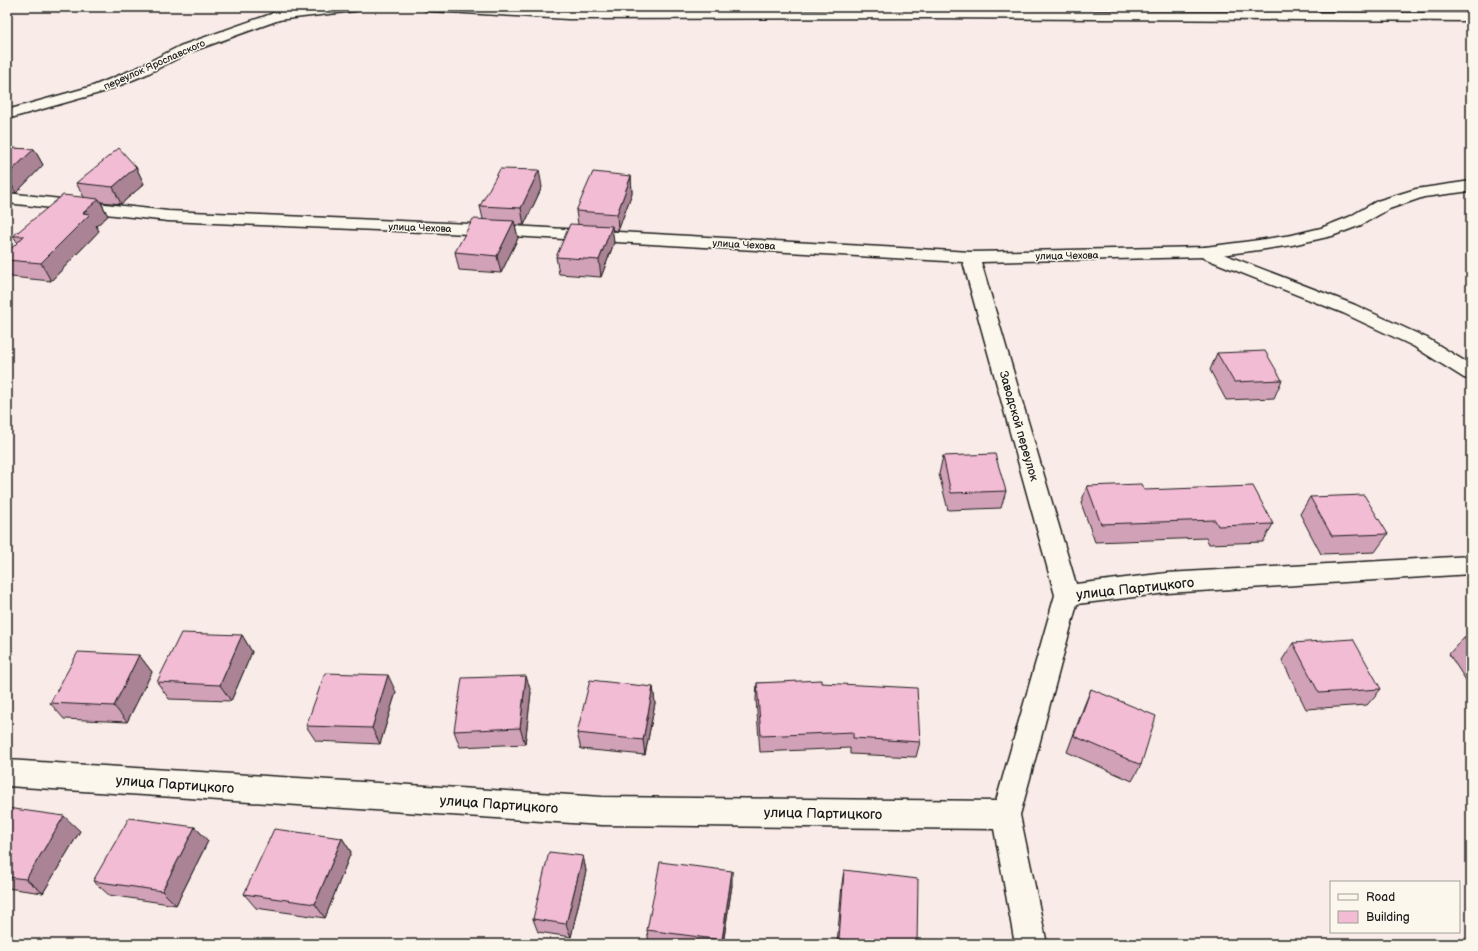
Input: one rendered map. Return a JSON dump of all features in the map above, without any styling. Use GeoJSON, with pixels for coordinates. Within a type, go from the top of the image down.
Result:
{"type":"FeatureCollection","features":[{"type":"Feature","properties":{"kind":"street","name":"переулок Ярославского"},"geometry":{"type":"LineString","coordinates":[[7,115],[98,89],[142,71],[186,48],[277,16],[355,7]]}},
{"type":"Feature","properties":{"kind":"street"},"geometry":{"type":"LineString","coordinates":[[430,7],[568,15],[1246,11],[1471,17]]}},
{"type":"Feature","properties":{"kind":"street","name":"улица Чехова"},"geometry":{"type":"LineString","coordinates":[[7,198],[168,216],[493,230],[971,257],[1205,252],[1292,240],[1326,232],[1355,221],[1383,204],[1422,192],[1471,186]]}},
{"type":"Feature","properties":{"kind":"street","name":"Заводской переулок"},"geometry":{"type":"LineString","coordinates":[[971,257],[1067,595]]}},
{"type":"Feature","properties":{"kind":"street","name":"улица Партицкого"},"geometry":{"type":"LineString","coordinates":[[7,773],[602,811],[1006,815],[1067,595],[1167,583],[1471,566]]}},
{"type":"Feature","properties":{"kind":"street"},"geometry":{"type":"LineString","coordinates":[[1006,815],[1031,944]]}},
{"type":"Feature","properties":{"kind":"lane"},"geometry":{"type":"LineString","coordinates":[[1205,252],[1349,308],[1420,342],[1471,374]]}},
{"type":"Feature","properties":{"kind":"building"},"geometry":{"type":"Polygon","coordinates":[[[7,148],[34,149],[7,175],[7,148]]]}},
{"type":"Feature","properties":{"kind":"building"},"geometry":{"type":"Polygon","coordinates":[[[119,148],[136,167],[113,187],[76,183],[119,148]]]}},
{"type":"Feature","properties":{"kind":"building"},"geometry":{"type":"Polygon","coordinates":[[[500,169],[539,170],[521,208],[480,206],[500,169]]]}},
{"type":"Feature","properties":{"kind":"building"},"geometry":{"type":"Polygon","coordinates":[[[593,172],[631,176],[617,214],[576,211],[593,172]]]}},
{"type":"Feature","properties":{"kind":"building"},"geometry":{"type":"Polygon","coordinates":[[[63,195],[99,199],[83,213],[90,214],[41,263],[7,260],[7,253],[24,236],[13,236],[63,195]]]}},
{"type":"Feature","properties":{"kind":"building"},"geometry":{"type":"Polygon","coordinates":[[[473,219],[514,221],[497,256],[455,252],[473,219]]]}},
{"type":"Feature","properties":{"kind":"building"},"geometry":{"type":"Polygon","coordinates":[[[570,224],[612,226],[599,260],[556,257],[570,224]]]}},
{"type":"Feature","properties":{"kind":"building"},"geometry":{"type":"Polygon","coordinates":[[[1265,351],[1282,380],[1234,382],[1217,353],[1265,351]]]}},
{"type":"Feature","properties":{"kind":"building"},"geometry":{"type":"Polygon","coordinates":[[[995,454],[1006,491],[951,493],[943,456],[995,454]]]}},
{"type":"Feature","properties":{"kind":"building"},"geometry":{"type":"Polygon","coordinates":[[[1141,484],[1144,490],[1253,486],[1273,524],[1218,526],[1215,520],[1101,524],[1087,486],[1141,484]]]}},
{"type":"Feature","properties":{"kind":"building"},"geometry":{"type":"Polygon","coordinates":[[[1364,495],[1388,534],[1332,536],[1310,497],[1364,495]]]}},
{"type":"Feature","properties":{"kind":"building"},"geometry":{"type":"Polygon","coordinates":[[[181,633],[242,635],[220,685],[157,682],[181,633]]]}},
{"type":"Feature","properties":{"kind":"building"},"geometry":{"type":"Polygon","coordinates":[[[1464,637],[1471,637],[1471,648],[1464,637]]]}},
{"type":"Feature","properties":{"kind":"building"},"geometry":{"type":"Polygon","coordinates":[[[1353,639],[1381,689],[1319,693],[1293,643],[1353,639]]]}},
{"type":"Feature","properties":{"kind":"building"},"geometry":{"type":"Polygon","coordinates":[[[78,652],[139,655],[114,706],[50,703],[78,652]]]}},
{"type":"Feature","properties":{"kind":"building"},"geometry":{"type":"Polygon","coordinates":[[[325,673],[388,675],[372,728],[306,726],[325,673]]]}},
{"type":"Feature","properties":{"kind":"building"},"geometry":{"type":"Polygon","coordinates":[[[526,676],[520,728],[454,731],[462,678],[526,676]]]}},
{"type":"Feature","properties":{"kind":"building"},"geometry":{"type":"Polygon","coordinates":[[[590,680],[653,687],[643,740],[577,733],[590,680]]]}},
{"type":"Feature","properties":{"kind":"building"},"geometry":{"type":"Polygon","coordinates":[[[821,680],[821,683],[917,688],[920,742],[853,738],[853,732],[761,736],[757,683],[821,680]]]}},
{"type":"Feature","properties":{"kind":"building"},"geometry":{"type":"Polygon","coordinates":[[[1091,689],[1156,716],[1141,765],[1074,736],[1091,689]]]}},
{"type":"Feature","properties":{"kind":"building"},"geometry":{"type":"Polygon","coordinates":[[[7,808],[64,816],[26,879],[7,877],[7,808]]]}},
{"type":"Feature","properties":{"kind":"building"},"geometry":{"type":"Polygon","coordinates":[[[129,818],[195,827],[162,891],[93,881],[129,818]]]}},
{"type":"Feature","properties":{"kind":"building"},"geometry":{"type":"Polygon","coordinates":[[[274,829],[342,838],[315,904],[244,894],[274,829]]]}},
{"type":"Feature","properties":{"kind":"building"},"geometry":{"type":"Polygon","coordinates":[[[549,852],[583,856],[566,924],[533,919],[549,852]]]}},
{"type":"Feature","properties":{"kind":"building"},"geometry":{"type":"Polygon","coordinates":[[[660,862],[732,871],[722,940],[647,930],[660,862]]]}},
{"type":"Feature","properties":{"kind":"building"},"geometry":{"type":"Polygon","coordinates":[[[844,870],[918,879],[917,944],[878,944],[839,939],[844,870]]]}}]}
